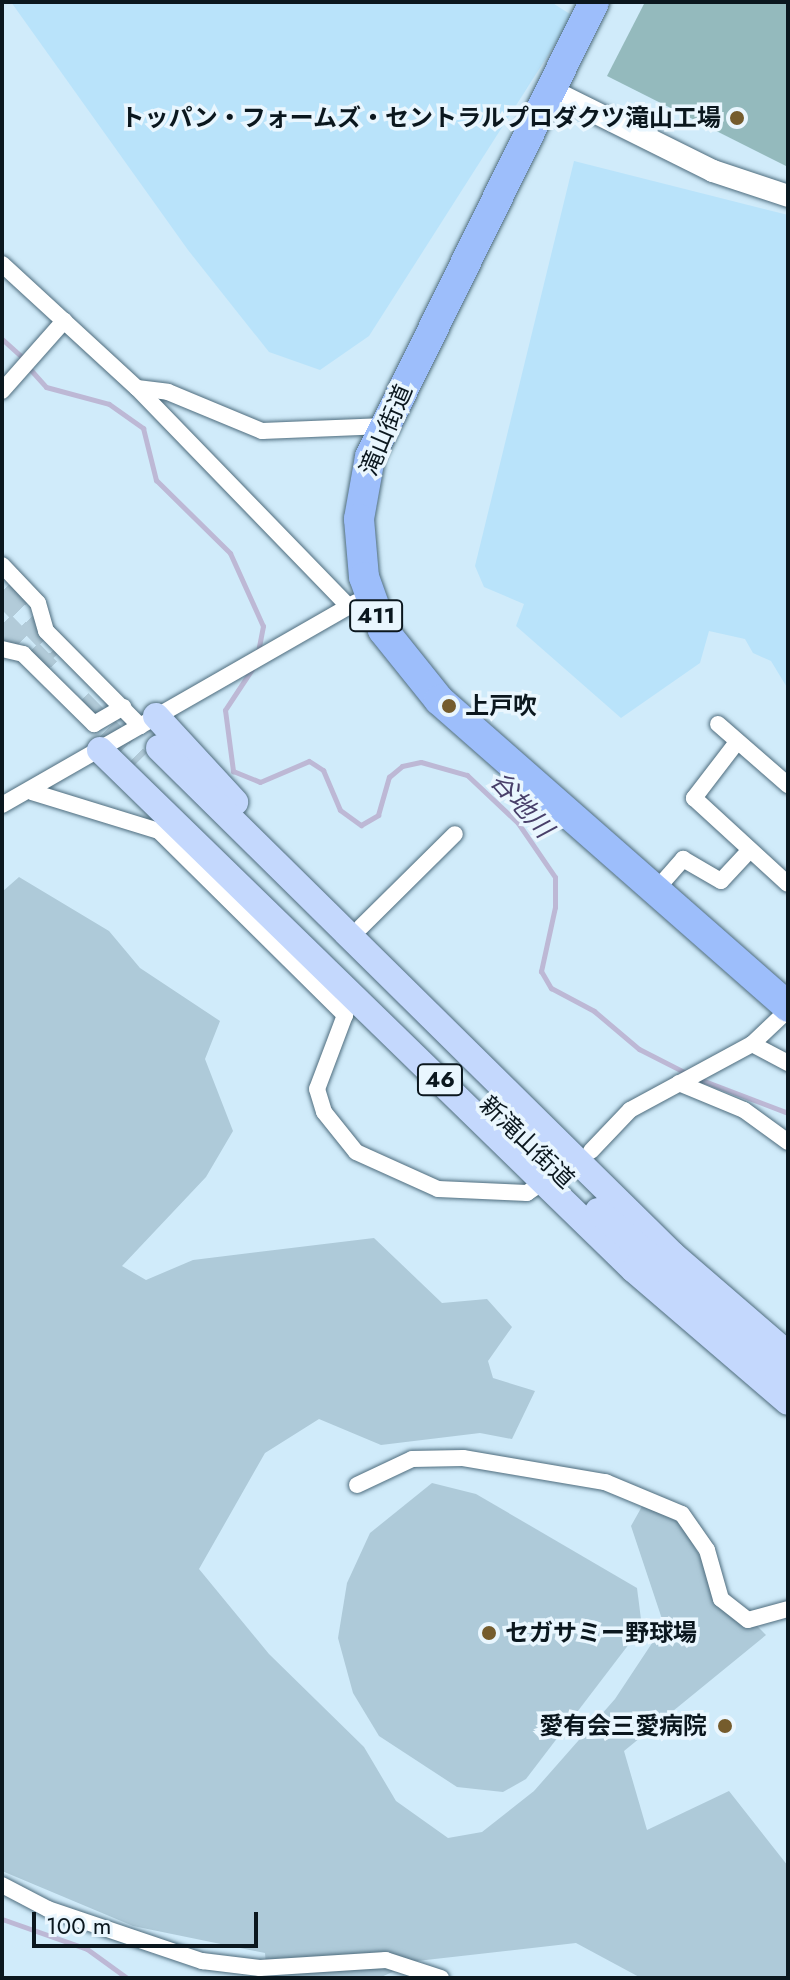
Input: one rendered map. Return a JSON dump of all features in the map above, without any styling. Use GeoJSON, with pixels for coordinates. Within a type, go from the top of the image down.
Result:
{"type":"FeatureCollection","features":[{"type":"Feature","properties":{"kind":"highway","name":"滝山街道"},"geometry":{"type":"LineString","coordinates":[[594,2],[385,426],[360,504],[358,601],[431,692],[788,1008]]}},
{"type":"Feature","properties":{"kind":"main road","name":"46"},"geometry":{"type":"LineString","coordinates":[[148,721],[651,1211],[672,1254]]}},
{"type":"Feature","properties":{"kind":"main road","name":"46"},"geometry":{"type":"LineString","coordinates":[[100,750],[352,1007],[645,1280],[788,1402]]}},
{"type":"Feature","properties":{"kind":"main road","name":"新滝山街道"},"geometry":{"type":"LineString","coordinates":[[788,1354],[777,1340],[672,1254],[148,755],[621,1233],[788,1378]]}},
{"type":"Feature","properties":{"kind":"street"},"geometry":{"type":"LineString","coordinates":[[552,91],[713,171],[788,196]]}},
{"type":"Feature","properties":{"kind":"street"},"geometry":{"type":"LineString","coordinates":[[2,264],[137,388],[358,601],[290,643],[148,721],[32,792],[2,805]]}},
{"type":"Feature","properties":{"kind":"street"},"geometry":{"type":"LineString","coordinates":[[5,380],[64,321]]}},
{"type":"Feature","properties":{"kind":"street"},"geometry":{"type":"LineString","coordinates":[[137,388],[168,392],[262,431],[385,426]]}},
{"type":"Feature","properties":{"kind":"street"},"geometry":{"type":"LineString","coordinates":[[2,565],[38,603],[46,631],[124,707],[148,721]]}},
{"type":"Feature","properties":{"kind":"street"},"geometry":{"type":"LineString","coordinates":[[2,649],[23,654],[94,724],[124,707]]}},
{"type":"Feature","properties":{"kind":"street"},"geometry":{"type":"LineString","coordinates":[[718,724],[788,785]]}},
{"type":"Feature","properties":{"kind":"street"},"geometry":{"type":"LineString","coordinates":[[737,742],[694,798],[788,884]]}},
{"type":"Feature","properties":{"kind":"street"},"geometry":{"type":"LineString","coordinates":[[32,792],[159,831],[352,1007],[317,1089],[324,1112],[356,1152],[438,1189],[527,1193],[543,1182]]}},
{"type":"Feature","properties":{"kind":"street"},"geometry":{"type":"LineString","coordinates":[[361,927],[455,834]]}},
{"type":"Feature","properties":{"kind":"street"},"geometry":{"type":"LineString","coordinates":[[655,891],[683,859],[721,881],[749,851]]}},
{"type":"Feature","properties":{"kind":"street"},"geometry":{"type":"LineString","coordinates":[[591,1151],[630,1110],[752,1044],[788,1008]]}},
{"type":"Feature","properties":{"kind":"street"},"geometry":{"type":"LineString","coordinates":[[752,1044],[788,1063]]}},
{"type":"Feature","properties":{"kind":"street"},"geometry":{"type":"LineString","coordinates":[[681,1082],[744,1110],[788,1142]]}},
{"type":"Feature","properties":{"kind":"street"},"geometry":{"type":"LineString","coordinates":[[357,1485],[412,1459],[463,1458],[605,1482],[682,1514],[707,1550],[721,1599],[748,1620],[788,1609]]}},
{"type":"Feature","properties":{"kind":"street"},"geometry":{"type":"LineString","coordinates":[[2,1885],[48,1909],[202,1961],[260,1968],[386,1960],[441,1978]]}},
{"type":"Feature","properties":{"kind":"shaded area"},"geometry":{"type":"Polygon","coordinates":[[[11,2],[551,2],[573,16],[369,336],[320,370],[269,352],[188,250],[11,2]]]}},
{"type":"Feature","properties":{"kind":"shaded area"},"geometry":{"type":"Polygon","coordinates":[[[574,161],[788,215],[788,689],[771,661],[753,653],[745,639],[709,631],[700,663],[621,718],[516,626],[524,604],[484,587],[475,566],[574,161]]]}},
{"type":"Feature","properties":{"kind":"shaded area"},"geometry":{"type":"Polygon","coordinates":[[[19,877],[109,931],[140,968],[220,1021],[205,1059],[233,1131],[206,1177],[122,1266],[146,1280],[193,1260],[374,1238],[442,1303],[487,1299],[512,1327],[488,1361],[493,1378],[535,1391],[512,1439],[480,1433],[381,1445],[319,1419],[265,1453],[199,1569],[269,1654],[364,1747],[396,1801],[448,1838],[482,1832],[534,1791],[615,1699],[664,1625],[631,1526],[645,1501],[682,1525],[715,1583],[766,1635],[624,1751],[647,1830],[729,1791],[788,1866],[788,1978],[641,1978],[576,1943],[417,1961],[379,1978],[267,1978],[265,1953],[133,1926],[2,1871],[2,892],[19,877]]]}},
{"type":"Feature","properties":{"kind":"shaded area","name":"セガサミー野球場"},"geometry":{"type":"Polygon","coordinates":[[[432,1483],[476,1494],[637,1588],[642,1627],[526,1779],[503,1792],[457,1787],[379,1736],[353,1693],[338,1638],[347,1583],[370,1533],[432,1483]]]}},
{"type":"Feature","properties":{"kind":"building","name":"トッパン・フォームズ・セントラルプロダクツ滝山工場"},"geometry":{"type":"Polygon","coordinates":[[[645,2],[788,2],[788,167],[607,76],[645,2]]]}},
{"type":"Feature","properties":{"kind":"waterway","name":"谷地川"},"geometry":{"type":"LineString","coordinates":[[2,339],[24,359]]}},
{"type":"Feature","properties":{"kind":"waterway","name":"谷地川"},"geometry":{"type":"LineString","coordinates":[[29,368],[46,387],[109,404],[143,428],[156,480],[230,553],[263,626],[258,652]]}},
{"type":"Feature","properties":{"kind":"waterway","name":"谷地川"},"geometry":{"type":"LineString","coordinates":[[252,669],[225,710],[233,771],[260,782],[309,761],[323,770],[340,810],[361,825],[378,815],[389,777],[402,766],[421,762],[467,775],[518,823],[555,877],[555,907],[541,971],[551,988],[594,1011],[639,1049],[690,1075]]}},
{"type":"Feature","properties":{"kind":"waterway","name":"谷地川"},"geometry":{"type":"LineString","coordinates":[[699,1079],[788,1113]]}},
{"type":"Feature","properties":{"kind":"waterway"},"geometry":{"type":"LineString","coordinates":[[2,1919],[87,1949],[127,1978]]}},
{"type":"Feature","properties":{"kind":"tunnel"},"geometry":{"type":"LineString","coordinates":[[2,591],[60,652]]}},
{"type":"Feature","properties":{"kind":"tunnel"},"geometry":{"type":"LineString","coordinates":[[2,624],[48,671]]}},
{"type":"Feature","properties":{"kind":"tunnel"},"geometry":{"type":"LineString","coordinates":[[79,702],[138,762]]}},
{"type":"Feature","properties":{"kind":"place","name":"トッパン・フォームズ・セントラルプロダクツ滝山工場"},"geometry":{"type":"Point","coordinates":[737,118]}},
{"type":"Feature","properties":{"kind":"place","name":"上戸吹"},"geometry":{"type":"Point","coordinates":[449,706]}},
{"type":"Feature","properties":{"kind":"place","name":"セガサミー野球場"},"geometry":{"type":"Point","coordinates":[489,1633]}},
{"type":"Feature","properties":{"kind":"place","name":"愛有会三愛病院"},"geometry":{"type":"Point","coordinates":[725,1726]}}]}
